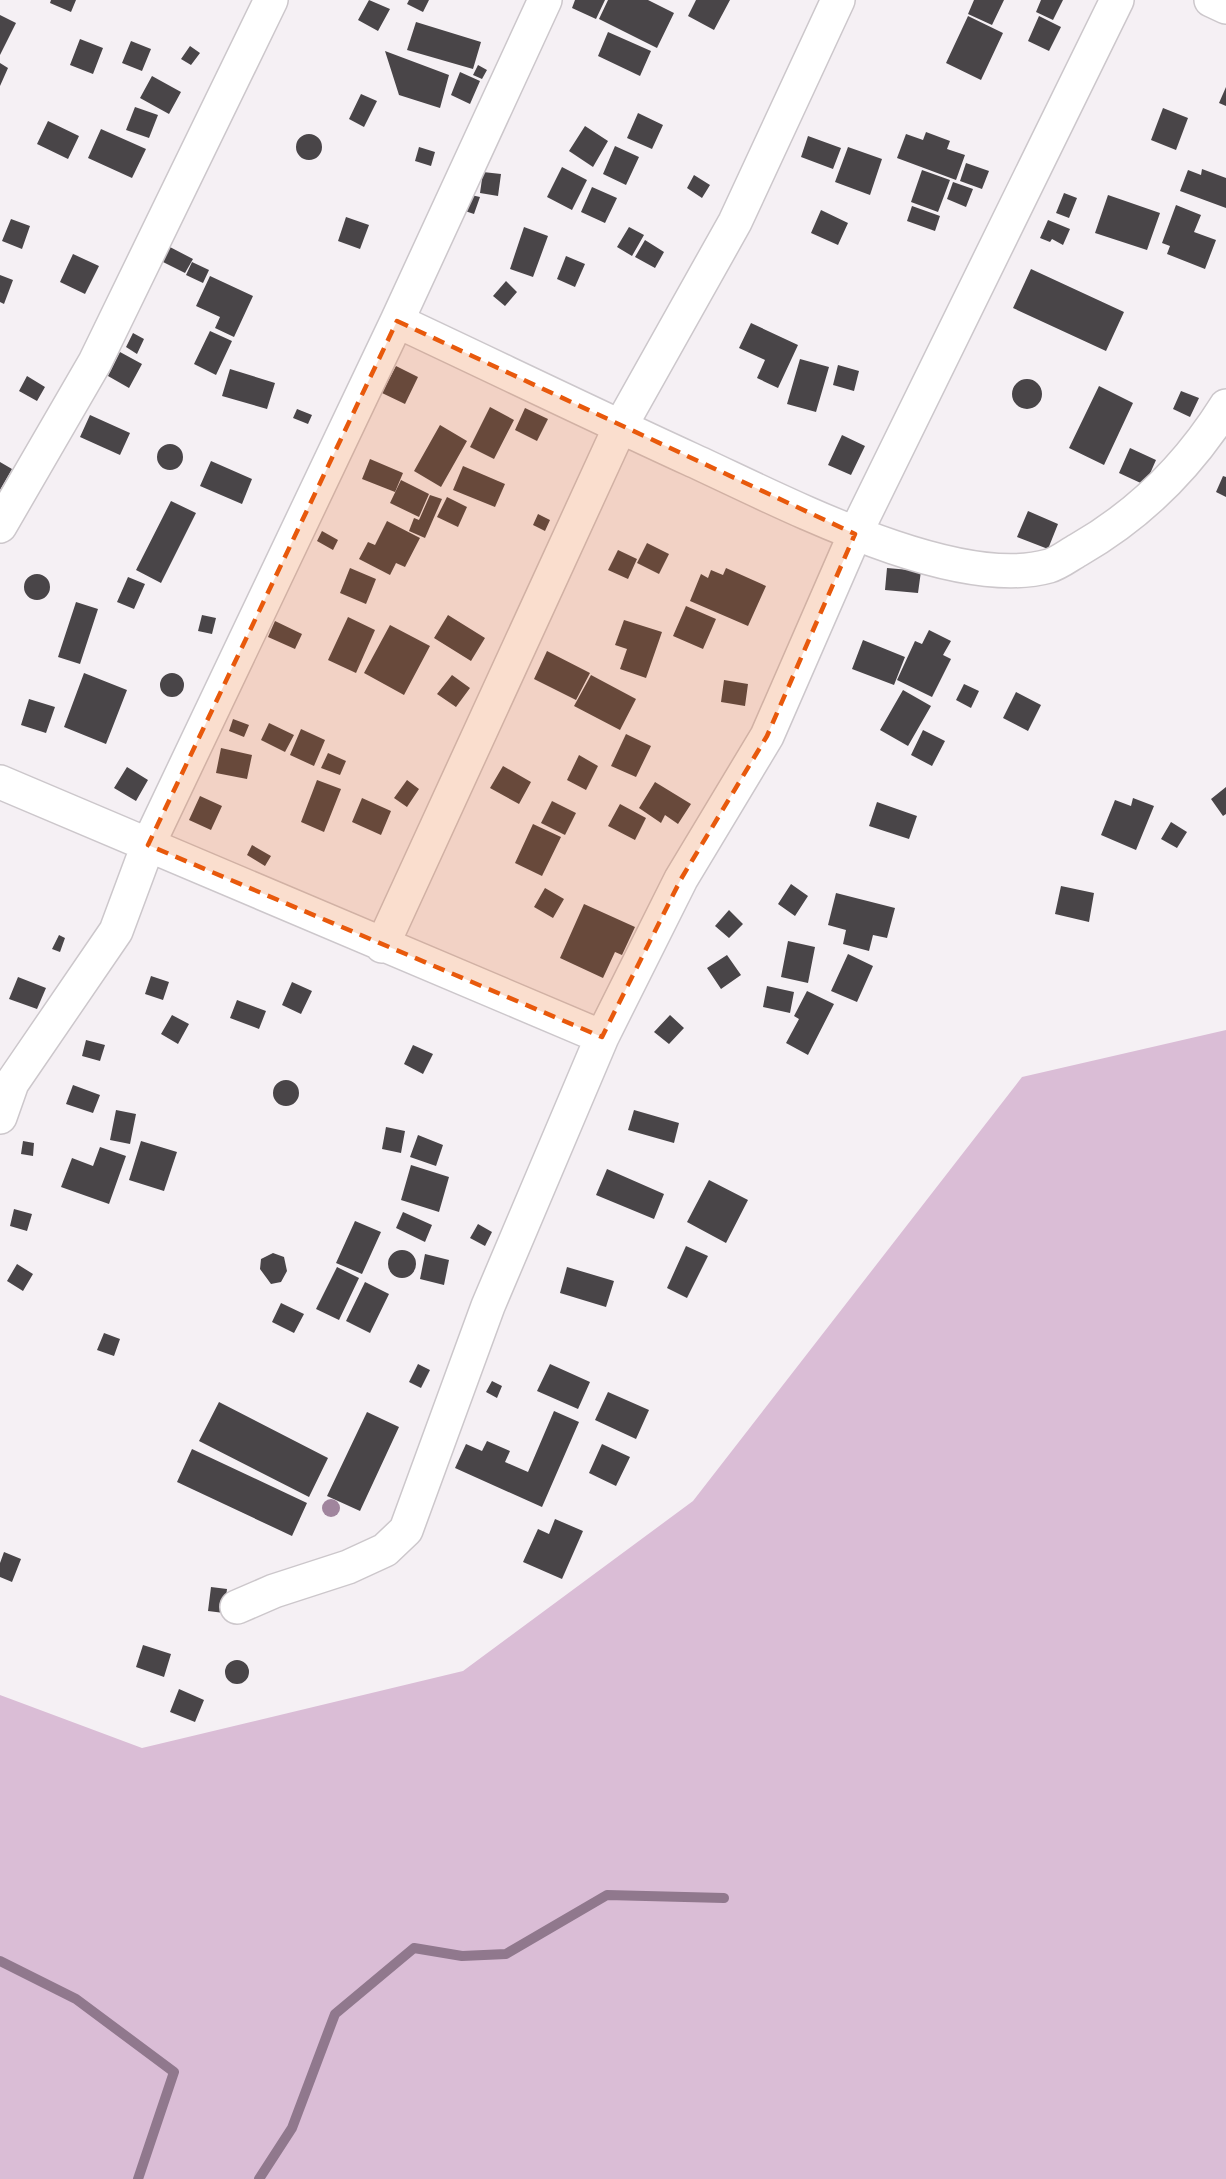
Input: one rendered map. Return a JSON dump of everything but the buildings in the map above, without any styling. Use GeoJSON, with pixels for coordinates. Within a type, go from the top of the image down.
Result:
{"type":"FeatureCollection","features":[{"type":"Feature","properties":{"kind":"street"},"geometry":{"type":"LineString","coordinates":[[0,526],[95,362],[271,0]]}},
{"type":"Feature","properties":{"kind":"street"},"geometry":{"type":"LineString","coordinates":[[0,1117],[12,1083],[116,931],[148,845],[397,321],[545,0]]}},
{"type":"Feature","properties":{"kind":"street"},"geometry":{"type":"LineString","coordinates":[[382,945],[620,427],[735,222],[838,0]]}},
{"type":"Feature","properties":{"kind":"street"},"geometry":{"type":"LineString","coordinates":[[237,1607],[274,1591],[348,1567],[385,1550],[406,1530],[488,1306],[602,1037],[681,879],[767,736],[855,534],[1117,0]]}},
{"type":"Feature","properties":{"kind":"street"},"geometry":{"type":"LineString","coordinates":[[1211,0],[1226,7]]}},
{"type":"Feature","properties":{"kind":"street"},"geometry":{"type":"LineString","coordinates":[[397,321],[620,427],[855,534],[939,560],[999,573],[1050,566],[1108,532],[1155,495],[1213,426],[1226,405]]}},
{"type":"Feature","properties":{"kind":"street"},"geometry":{"type":"LineString","coordinates":[[0,782],[602,1037]]}},
{"type":"Feature","properties":{"kind":"highlighted area"},"geometry":{"type":"Polygon","coordinates":[[[397,321],[855,534],[767,736],[681,879],[602,1037],[148,845],[397,321]]]}},
{"type":"Feature","properties":{"kind":"shaded area"},"geometry":{"type":"Polygon","coordinates":[[[1226,1030],[1226,2179],[0,2179],[0,1695],[142,1748],[463,1671],[693,1501],[1022,1077],[1226,1030]]]}},
{"type":"Feature","properties":{"kind":"waterway"},"geometry":{"type":"LineString","coordinates":[[259,2179],[292,2128],[335,2014],[414,1948],[462,1956],[506,1954],[607,1895],[724,1898]]}},
{"type":"Feature","properties":{"kind":"waterway"},"geometry":{"type":"LineString","coordinates":[[0,1961],[76,1999],[174,2072],[138,2179]]}}]}
